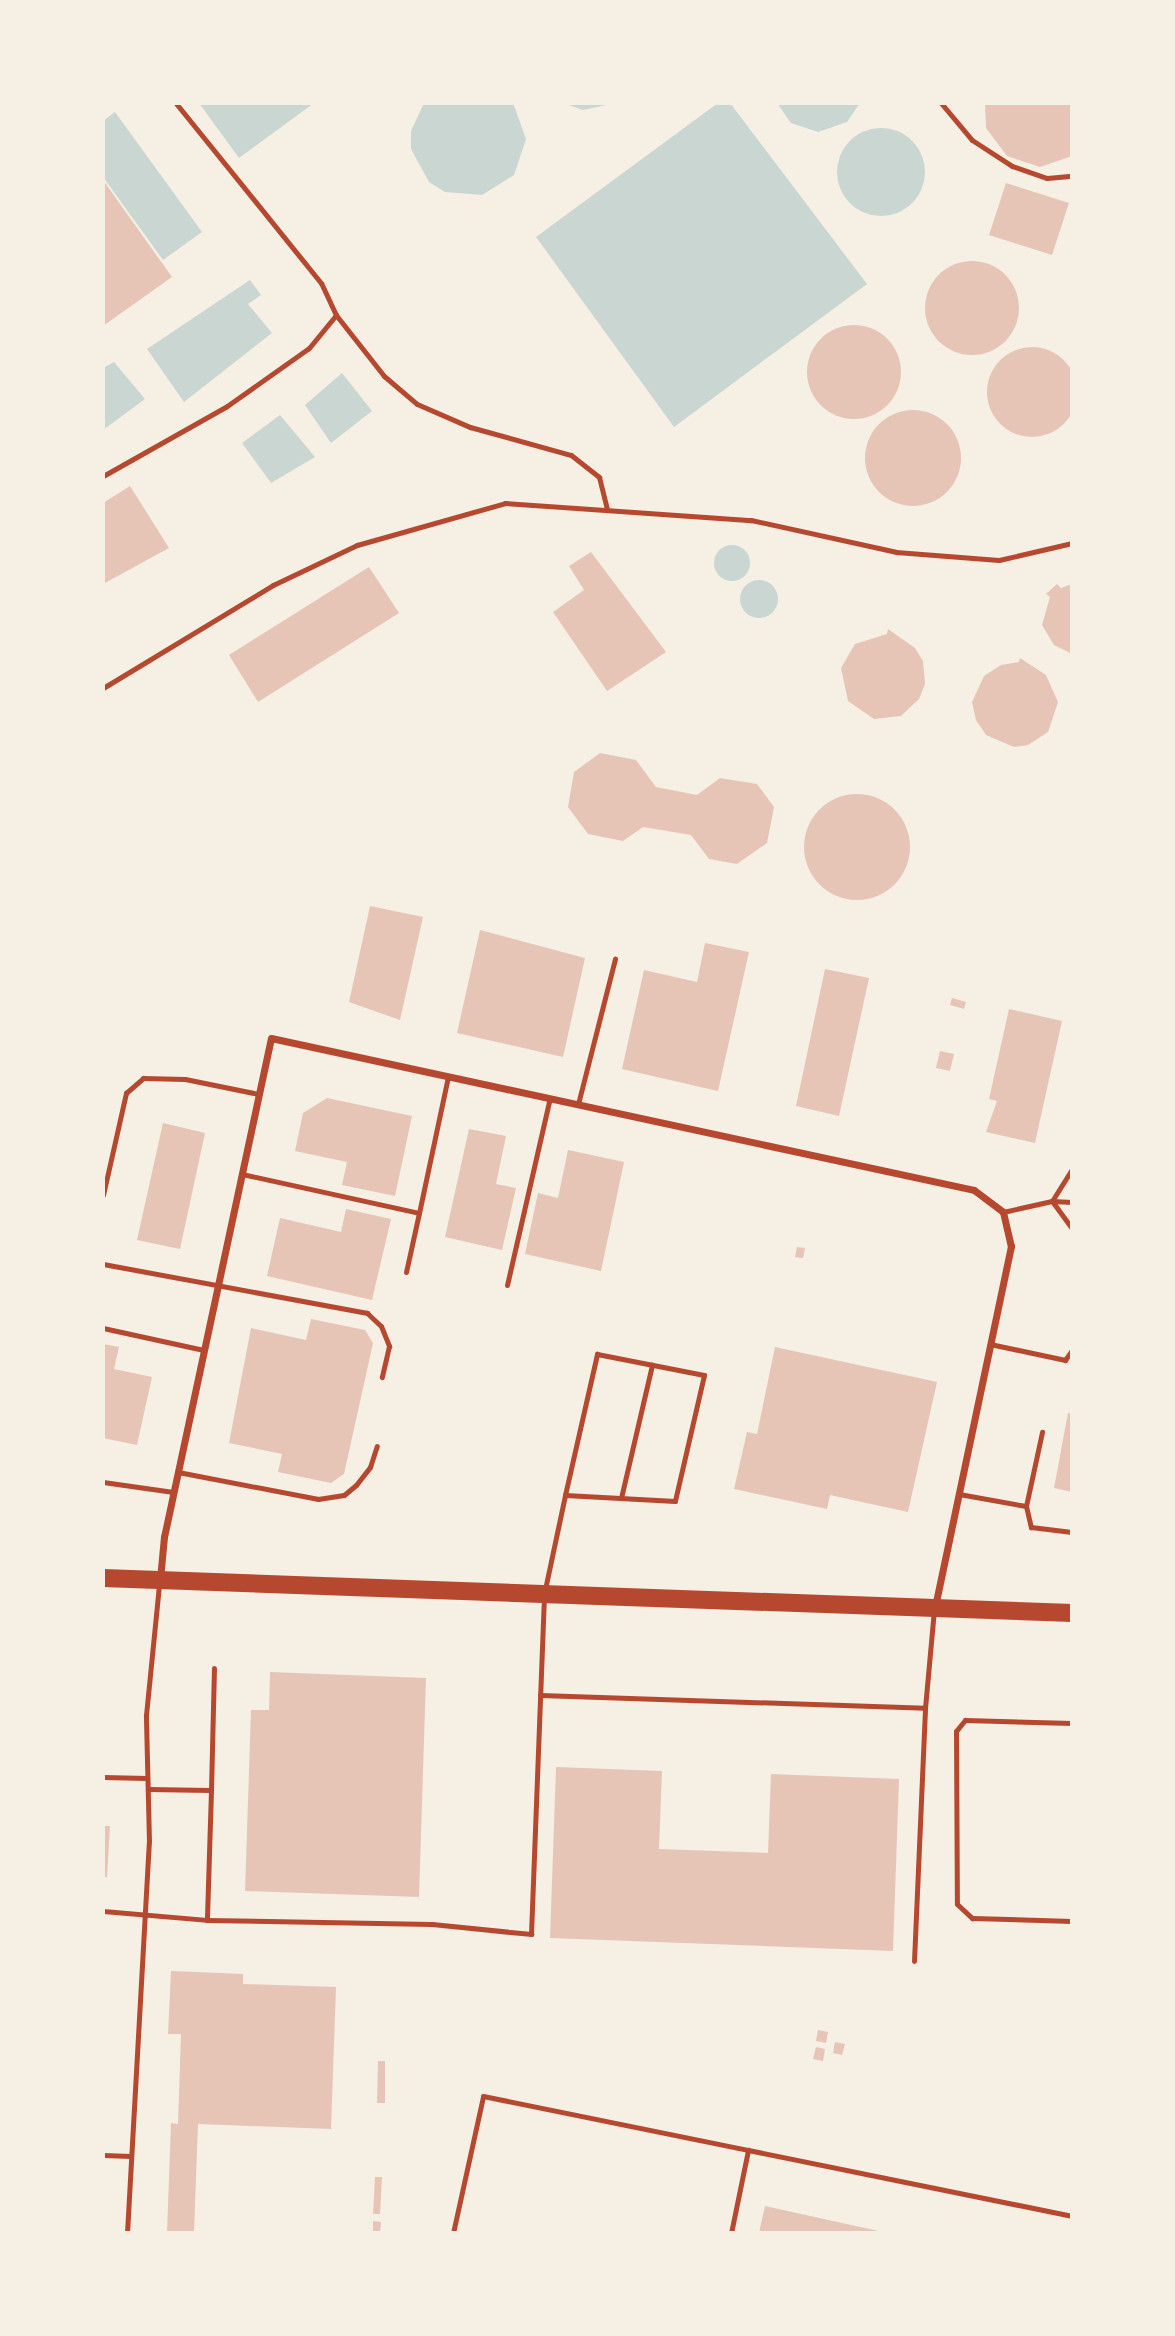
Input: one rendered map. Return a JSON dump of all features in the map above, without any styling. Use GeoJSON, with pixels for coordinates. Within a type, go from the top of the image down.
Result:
{"type":"FeatureCollection","features":[{"type":"Feature","properties":{"kind":"main road"},"geometry":{"type":"LineString","coordinates":[[103,1578],[1072,1613]]}},
{"type":"Feature","properties":{"kind":"street"},"geometry":{"type":"LineString","coordinates":[[159,1581],[173,1493],[271,1038],[974,1190],[1003,1212],[1011,1246],[934,1609]]}},
{"type":"Feature","properties":{"kind":"lane"},"geometry":{"type":"LineString","coordinates":[[176,103],[321,283],[337,315],[384,376],[416,404],[470,427],[571,455],[599,477],[607,509]]}},
{"type":"Feature","properties":{"kind":"lane"},"geometry":{"type":"LineString","coordinates":[[941,103],[972,140],[1012,166],[1048,178],[1072,176]]}},
{"type":"Feature","properties":{"kind":"lane"},"geometry":{"type":"LineString","coordinates":[[103,477],[227,406],[309,348],[337,315]]}},
{"type":"Feature","properties":{"kind":"lane"},"geometry":{"type":"LineString","coordinates":[[103,688],[273,586],[357,545],[505,503],[751,520],[896,552],[986,559],[1072,543]]}},
{"type":"Feature","properties":{"kind":"lane"},"geometry":{"type":"LineString","coordinates":[[578,1104],[615,959]]}},
{"type":"Feature","properties":{"kind":"lane"},"geometry":{"type":"LineString","coordinates":[[406,1272],[448,1076]]}},
{"type":"Feature","properties":{"kind":"lane"},"geometry":{"type":"LineString","coordinates":[[103,1195],[127,1093],[143,1078],[185,1079],[259,1094]]}},
{"type":"Feature","properties":{"kind":"lane"},"geometry":{"type":"LineString","coordinates":[[507,1285],[550,1098]]}},
{"type":"Feature","properties":{"kind":"lane"},"geometry":{"type":"LineString","coordinates":[[1052,1201],[1072,1170]]}},
{"type":"Feature","properties":{"kind":"lane"},"geometry":{"type":"LineString","coordinates":[[242,1174],[419,1213]]}},
{"type":"Feature","properties":{"kind":"lane"},"geometry":{"type":"LineString","coordinates":[[1003,1212],[1052,1201],[1072,1202]]}},
{"type":"Feature","properties":{"kind":"lane"},"geometry":{"type":"LineString","coordinates":[[1052,1201],[1072,1229]]}},
{"type":"Feature","properties":{"kind":"lane"},"geometry":{"type":"LineString","coordinates":[[103,1264],[368,1313],[381,1326],[389,1346],[382,1377]]}},
{"type":"Feature","properties":{"kind":"lane"},"geometry":{"type":"LineString","coordinates":[[103,1328],[204,1350]]}},
{"type":"Feature","properties":{"kind":"lane"},"geometry":{"type":"LineString","coordinates":[[990,1344],[1065,1360],[1072,1350]]}},
{"type":"Feature","properties":{"kind":"lane"},"geometry":{"type":"LineString","coordinates":[[103,1911],[207,1920],[432,1924],[531,1934],[544,1594],[565,1495],[597,1354],[704,1375],[675,1501],[565,1495]]}},
{"type":"Feature","properties":{"kind":"lane"},"geometry":{"type":"LineString","coordinates":[[621,1498],[652,1364]]}},
{"type":"Feature","properties":{"kind":"lane"},"geometry":{"type":"LineString","coordinates":[[1042,1432],[1026,1506],[1031,1527],[1072,1532]]}},
{"type":"Feature","properties":{"kind":"lane"},"geometry":{"type":"LineString","coordinates":[[178,1472],[318,1499],[344,1494],[356,1485],[370,1468],[377,1446]]}},
{"type":"Feature","properties":{"kind":"lane"},"geometry":{"type":"LineString","coordinates":[[103,1482],[173,1493]]}},
{"type":"Feature","properties":{"kind":"lane"},"geometry":{"type":"LineString","coordinates":[[959,1494],[1026,1506]]}},
{"type":"Feature","properties":{"kind":"lane"},"geometry":{"type":"LineString","coordinates":[[127,2233],[145,1913],[148,1789],[146,1715],[159,1581]]}},
{"type":"Feature","properties":{"kind":"lane"},"geometry":{"type":"LineString","coordinates":[[914,1961],[925,1708],[934,1609]]}},
{"type":"Feature","properties":{"kind":"lane"},"geometry":{"type":"LineString","coordinates":[[207,1920],[214,1668]]}},
{"type":"Feature","properties":{"kind":"lane"},"geometry":{"type":"LineString","coordinates":[[540,1695],[925,1708]]}},
{"type":"Feature","properties":{"kind":"lane"},"geometry":{"type":"LineString","coordinates":[[1072,1723],[965,1720],[956,1731],[957,1904],[972,1918],[1072,1921]]}},
{"type":"Feature","properties":{"kind":"lane"},"geometry":{"type":"LineString","coordinates":[[103,1777],[147,1778]]}},
{"type":"Feature","properties":{"kind":"lane"},"geometry":{"type":"LineString","coordinates":[[148,1789],[211,1790]]}},
{"type":"Feature","properties":{"kind":"lane"},"geometry":{"type":"LineString","coordinates":[[453,2233],[484,2096],[1072,2216]]}},
{"type":"Feature","properties":{"kind":"lane"},"geometry":{"type":"LineString","coordinates":[[731,2233],[748,2150]]}},
{"type":"Feature","properties":{"kind":"lane"},"geometry":{"type":"LineString","coordinates":[[103,2155],[131,2156]]}},
{"type":"Feature","properties":{"kind":"shaded area"},"geometry":{"type":"Polygon","coordinates":[[[199,103],[314,103],[239,158],[199,103]]]}},
{"type":"Feature","properties":{"kind":"shaded area"},"geometry":{"type":"Polygon","coordinates":[[[424,103],[513,103],[526,139],[514,175],[482,195],[445,192],[429,182],[411,149],[411,131],[424,103]]]}},
{"type":"Feature","properties":{"kind":"shaded area"},"geometry":{"type":"Polygon","coordinates":[[[563,103],[616,103],[583,110],[563,103]]]}},
{"type":"Feature","properties":{"kind":"shaded area"},"geometry":{"type":"Polygon","coordinates":[[[718,103],[730,103],[867,284],[674,427],[536,237],[718,103]]]}},
{"type":"Feature","properties":{"kind":"shaded area"},"geometry":{"type":"Polygon","coordinates":[[[777,103],[860,103],[847,122],[818,132],[791,123],[777,103]]]}},
{"type":"Feature","properties":{"kind":"shaded area"},"geometry":{"type":"Polygon","coordinates":[[[115,112],[202,232],[163,260],[103,177],[103,121],[115,112]]]}},
{"type":"Feature","properties":{"kind":"shaded area"},"geometry":{"type":"Polygon","coordinates":[[[881,128],[906,135],[918,147],[925,172],[918,197],[906,209],[881,216],[856,209],[844,197],[837,172],[844,147],[856,135],[881,128]]]}},
{"type":"Feature","properties":{"kind":"shaded area"},"geometry":{"type":"Polygon","coordinates":[[[250,280],[261,295],[248,304],[272,333],[184,402],[147,349],[250,280]]]}},
{"type":"Feature","properties":{"kind":"shaded area"},"geometry":{"type":"Polygon","coordinates":[[[114,362],[145,399],[103,430],[103,368],[114,362]]]}},
{"type":"Feature","properties":{"kind":"shaded area"},"geometry":{"type":"Polygon","coordinates":[[[342,373],[372,411],[331,443],[305,405],[342,373]]]}},
{"type":"Feature","properties":{"kind":"shaded area"},"geometry":{"type":"Polygon","coordinates":[[[280,415],[315,457],[271,483],[242,443],[280,415]]]}},
{"type":"Feature","properties":{"kind":"shaded area"},"geometry":{"type":"Polygon","coordinates":[[[732,545],[745,550],[750,563],[745,576],[732,581],[719,576],[714,563],[719,550],[732,545]]]}},
{"type":"Feature","properties":{"kind":"shaded area"},"geometry":{"type":"Polygon","coordinates":[[[759,580],[772,586],[778,599],[772,612],[759,618],[746,612],[740,599],[746,586],[759,580]]]}},
{"type":"Feature","properties":{"kind":"building"},"geometry":{"type":"Polygon","coordinates":[[[985,103],[1072,103],[1072,156],[1040,167],[1007,156],[986,128],[985,103]]]}},
{"type":"Feature","properties":{"kind":"building"},"geometry":{"type":"Polygon","coordinates":[[[103,180],[172,277],[103,326],[103,180]]]}},
{"type":"Feature","properties":{"kind":"building"},"geometry":{"type":"Polygon","coordinates":[[[1006,183],[1069,203],[1052,255],[989,235],[1006,183]]]}},
{"type":"Feature","properties":{"kind":"building"},"geometry":{"type":"Polygon","coordinates":[[[972,261],[990,265],[1005,275],[1015,290],[1019,308],[1015,326],[1005,341],[990,351],[972,355],[954,351],[939,341],[929,326],[925,308],[929,290],[939,275],[954,265],[972,261]]]}},
{"type":"Feature","properties":{"kind":"building"},"geometry":{"type":"Polygon","coordinates":[[[854,325],[872,328],[887,339],[898,354],[901,372],[898,390],[887,405],[872,416],[854,419],[836,416],[821,405],[810,390],[807,372],[810,354],[821,339],[836,328],[854,325]]]}},
{"type":"Feature","properties":{"kind":"building"},"geometry":{"type":"Polygon","coordinates":[[[1032,347],[1049,351],[1064,360],[1073,375],[1077,392],[1073,409],[1064,424],[1049,433],[1032,437],[1015,433],[1000,424],[991,409],[987,392],[991,375],[1000,360],[1015,351],[1032,347]]]}},
{"type":"Feature","properties":{"kind":"building"},"geometry":{"type":"Polygon","coordinates":[[[913,410],[931,414],[947,424],[957,440],[961,458],[957,476],[947,492],[931,502],[913,506],[895,502],[879,492],[869,476],[865,458],[869,440],[879,424],[895,414],[913,410]]]}},
{"type":"Feature","properties":{"kind":"building"},"geometry":{"type":"Polygon","coordinates":[[[130,486],[169,548],[103,584],[103,503],[130,486]]]}},
{"type":"Feature","properties":{"kind":"building"},"geometry":{"type":"Polygon","coordinates":[[[591,552],[666,652],[607,691],[553,612],[584,590],[569,566],[591,552]]]}},
{"type":"Feature","properties":{"kind":"building"},"geometry":{"type":"Polygon","coordinates":[[[369,567],[399,613],[258,702],[229,655],[369,567]]]}},
{"type":"Feature","properties":{"kind":"building"},"geometry":{"type":"Polygon","coordinates":[[[1057,584],[1061,588],[1072,584],[1072,654],[1054,645],[1042,625],[1050,597],[1046,594],[1057,584]]]}},
{"type":"Feature","properties":{"kind":"building"},"geometry":{"type":"Polygon","coordinates":[[[888,629],[915,648],[923,661],[925,684],[919,699],[901,716],[874,719],[848,701],[841,668],[855,644],[887,634],[888,629]]]}},
{"type":"Feature","properties":{"kind":"building"},"geometry":{"type":"Polygon","coordinates":[[[1020,658],[1046,675],[1058,702],[1048,732],[1028,745],[1014,747],[986,735],[976,720],[972,702],[984,676],[1001,665],[1019,662],[1020,658]]]}},
{"type":"Feature","properties":{"kind":"building"},"geometry":{"type":"Polygon","coordinates":[[[600,753],[636,760],[656,787],[697,795],[720,778],[757,784],[774,807],[767,843],[737,864],[709,859],[691,835],[643,827],[623,841],[588,834],[568,807],[574,772],[600,753]]]}},
{"type":"Feature","properties":{"kind":"building"},"geometry":{"type":"Polygon","coordinates":[[[857,794],[877,798],[894,810],[906,827],[910,847],[906,867],[894,884],[877,896],[857,900],[837,896],[820,884],[808,867],[804,847],[808,827],[820,810],[837,798],[857,794]]]}},
{"type":"Feature","properties":{"kind":"building"},"geometry":{"type":"Polygon","coordinates":[[[370,906],[423,917],[400,1020],[349,1002],[370,906]]]}},
{"type":"Feature","properties":{"kind":"building"},"geometry":{"type":"Polygon","coordinates":[[[480,930],[585,958],[563,1057],[457,1033],[480,930]]]}},
{"type":"Feature","properties":{"kind":"building"},"geometry":{"type":"Polygon","coordinates":[[[705,943],[749,952],[718,1091],[622,1069],[644,970],[697,982],[705,943]]]}},
{"type":"Feature","properties":{"kind":"building"},"geometry":{"type":"Polygon","coordinates":[[[825,969],[869,978],[839,1116],[796,1106],[825,969]]]}},
{"type":"Feature","properties":{"kind":"building"},"geometry":{"type":"Polygon","coordinates":[[[952,998],[966,1002],[964,1009],[950,1005],[952,998]]]}},
{"type":"Feature","properties":{"kind":"building"},"geometry":{"type":"Polygon","coordinates":[[[1009,1009],[1062,1021],[1035,1143],[986,1132],[997,1101],[989,1099],[1009,1009]]]}},
{"type":"Feature","properties":{"kind":"building"},"geometry":{"type":"Polygon","coordinates":[[[940,1051],[954,1054],[950,1071],[936,1068],[940,1051]]]}},
{"type":"Feature","properties":{"kind":"building"},"geometry":{"type":"Polygon","coordinates":[[[327,1098],[412,1116],[395,1196],[342,1185],[347,1162],[295,1151],[303,1113],[327,1098]]]}},
{"type":"Feature","properties":{"kind":"building"},"geometry":{"type":"Polygon","coordinates":[[[163,1123],[205,1133],[180,1249],[137,1240],[163,1123]]]}},
{"type":"Feature","properties":{"kind":"building"},"geometry":{"type":"Polygon","coordinates":[[[469,1129],[506,1136],[496,1184],[516,1188],[502,1250],[445,1237],[469,1129]]]}},
{"type":"Feature","properties":{"kind":"building"},"geometry":{"type":"Polygon","coordinates":[[[568,1150],[624,1162],[601,1271],[525,1254],[538,1193],[558,1198],[568,1150]]]}},
{"type":"Feature","properties":{"kind":"building"},"geometry":{"type":"Polygon","coordinates":[[[346,1209],[391,1219],[372,1300],[267,1276],[280,1218],[341,1232],[346,1209]]]}},
{"type":"Feature","properties":{"kind":"building"},"geometry":{"type":"Polygon","coordinates":[[[797,1247],[805,1248],[803,1258],[795,1257],[797,1247]]]}},
{"type":"Feature","properties":{"kind":"building"},"geometry":{"type":"Polygon","coordinates":[[[311,1319],[365,1330],[373,1343],[344,1474],[331,1483],[278,1472],[282,1454],[229,1443],[251,1328],[306,1340],[311,1319]]]}},
{"type":"Feature","properties":{"kind":"building"},"geometry":{"type":"Polygon","coordinates":[[[103,1344],[119,1347],[114,1369],[152,1377],[137,1445],[103,1438],[103,1344]]]}},
{"type":"Feature","properties":{"kind":"building"},"geometry":{"type":"Polygon","coordinates":[[[775,1347],[937,1382],[908,1512],[830,1495],[827,1509],[734,1489],[747,1432],[757,1434],[775,1347]]]}},
{"type":"Feature","properties":{"kind":"building"},"geometry":{"type":"Polygon","coordinates":[[[1068,1413],[1072,1413],[1072,1492],[1054,1488],[1068,1413]]]}},
{"type":"Feature","properties":{"kind":"building"},"geometry":{"type":"Polygon","coordinates":[[[270,1672],[426,1678],[419,1897],[245,1891],[251,1710],[269,1710],[270,1672]]]}},
{"type":"Feature","properties":{"kind":"building"},"geometry":{"type":"Polygon","coordinates":[[[556,1767],[662,1771],[659,1849],[768,1853],[771,1774],[899,1779],[893,1951],[550,1938],[556,1767]]]}},
{"type":"Feature","properties":{"kind":"building"},"geometry":{"type":"Polygon","coordinates":[[[103,1826],[110,1826],[107,1877],[103,1877],[103,1826]]]}},
{"type":"Feature","properties":{"kind":"building"},"geometry":{"type":"Polygon","coordinates":[[[171,1971],[243,1974],[243,1984],[336,1987],[331,2129],[198,2124],[194,2233],[167,2233],[171,2123],[178,2124],[181,2034],[168,2034],[171,1971]]]}},
{"type":"Feature","properties":{"kind":"building"},"geometry":{"type":"Polygon","coordinates":[[[818,2030],[828,2032],[826,2043],[816,2041],[818,2030]]]}},
{"type":"Feature","properties":{"kind":"building"},"geometry":{"type":"Polygon","coordinates":[[[835,2042],[845,2044],[842,2055],[833,2053],[835,2042]]]}},
{"type":"Feature","properties":{"kind":"building"},"geometry":{"type":"Polygon","coordinates":[[[816,2047],[825,2049],[823,2061],[813,2059],[816,2047]]]}},
{"type":"Feature","properties":{"kind":"building"},"geometry":{"type":"Polygon","coordinates":[[[378,2061],[385,2061],[385,2103],[377,2103],[378,2061]]]}},
{"type":"Feature","properties":{"kind":"building"},"geometry":{"type":"Polygon","coordinates":[[[375,2177],[382,2177],[380,2214],[373,2214],[375,2177]]]}},
{"type":"Feature","properties":{"kind":"building"},"geometry":{"type":"Polygon","coordinates":[[[765,2206],[883,2232],[883,2233],[759,2233],[765,2206]]]}},
{"type":"Feature","properties":{"kind":"building"},"geometry":{"type":"Polygon","coordinates":[[[373,2221],[381,2222],[380,2233],[373,2233],[373,2221]]]}}]}
